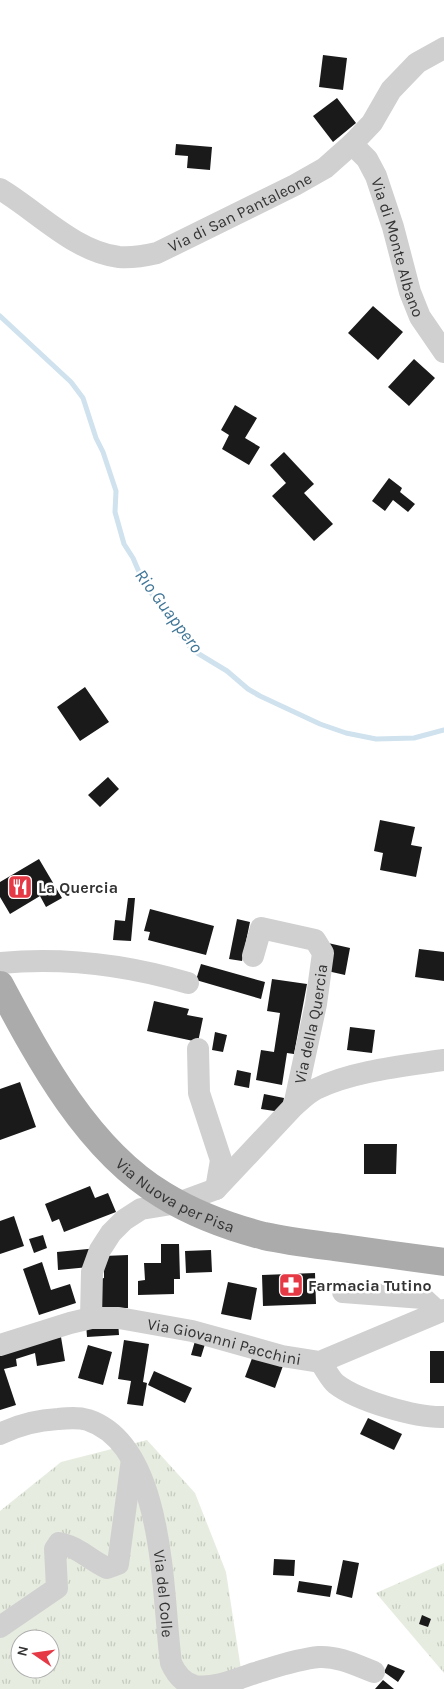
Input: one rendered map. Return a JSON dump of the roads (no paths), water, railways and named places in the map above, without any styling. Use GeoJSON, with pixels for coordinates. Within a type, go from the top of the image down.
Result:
{"type":"FeatureCollection","features":[{"type":"Feature","properties":{"kind":"main road","name":"Via Nuova per Pisa"},"geometry":{"type":"LineString","coordinates":[[0,985],[57,1083],[82,1120],[104,1147],[144,1182],[178,1203],[217,1221],[265,1236],[444,1262]]}},
{"type":"Feature","properties":{"kind":"street","name":"Via di San Pantaleone"},"geometry":{"type":"LineString","coordinates":[[0,189],[63,233],[94,251],[117,256],[136,257],[157,253],[295,185],[325,168],[372,123],[391,90],[417,63],[444,48]]}},
{"type":"Feature","properties":{"kind":"street","name":"Via di Monte Albano"},"geometry":{"type":"LineString","coordinates":[[352,144],[367,159],[376,176],[393,227],[410,292],[420,317],[444,352]]}},
{"type":"Feature","properties":{"kind":"street","name":"Via della Quercia"},"geometry":{"type":"LineString","coordinates":[[253,956],[261,928],[315,940],[323,953],[316,1004],[294,1106]]}},
{"type":"Feature","properties":{"kind":"street"},"geometry":{"type":"LineString","coordinates":[[0,963],[33,960],[84,963],[134,970],[188,983]]}},
{"type":"Feature","properties":{"kind":"street"},"geometry":{"type":"LineString","coordinates":[[198,1049],[199,1093],[221,1160],[216,1189]]}},
{"type":"Feature","properties":{"kind":"street","name":"Via della Quercia"},"geometry":{"type":"LineString","coordinates":[[91,1318],[92,1272],[100,1250],[111,1233],[124,1220],[142,1208],[178,1203],[216,1189],[294,1106],[314,1090],[342,1078],[444,1060]]}},
{"type":"Feature","properties":{"kind":"street"},"geometry":{"type":"LineString","coordinates":[[343,1292],[423,1298],[441,1311]]}},
{"type":"Feature","properties":{"kind":"street","name":"Via Giovanni Pacchini"},"geometry":{"type":"LineString","coordinates":[[0,1345],[91,1318],[119,1318],[192,1331],[282,1356],[320,1362],[441,1311]]}},
{"type":"Feature","properties":{"kind":"street"},"geometry":{"type":"LineString","coordinates":[[320,1362],[334,1382],[344,1389],[386,1407],[430,1417],[444,1416]]}},
{"type":"Feature","properties":{"kind":"street","name":"Via del Colle"},"geometry":{"type":"LineString","coordinates":[[0,1434],[25,1424],[53,1419],[80,1418],[94,1422],[113,1435],[132,1459],[141,1476],[153,1513],[162,1563],[171,1663],[181,1679],[196,1687],[215,1686],[297,1661],[320,1657],[338,1658],[374,1672]]}},
{"type":"Feature","properties":{"kind":"street"},"geometry":{"type":"LineString","coordinates":[[0,1627],[57,1588],[55,1548],[60,1543],[70,1545],[106,1568],[118,1564],[132,1459]]}},
{"type":"Feature","properties":{"kind":"waterway","name":"Rio Guappero"},"geometry":{"type":"LineString","coordinates":[[0,316],[71,382],[83,398],[116,491],[115,512],[124,544],[133,558],[145,586],[163,607],[183,639],[194,651],[227,671],[248,689],[260,696],[320,724],[346,733],[376,739],[414,738],[444,730]]}},
{"type":"Feature","properties":{"kind":"place","name":"La Quercia"},"geometry":{"type":"Point","coordinates":[20,887]}},
{"type":"Feature","properties":{"kind":"place","name":"Farmacia Tutino"},"geometry":{"type":"Point","coordinates":[291,1285]}}]}
